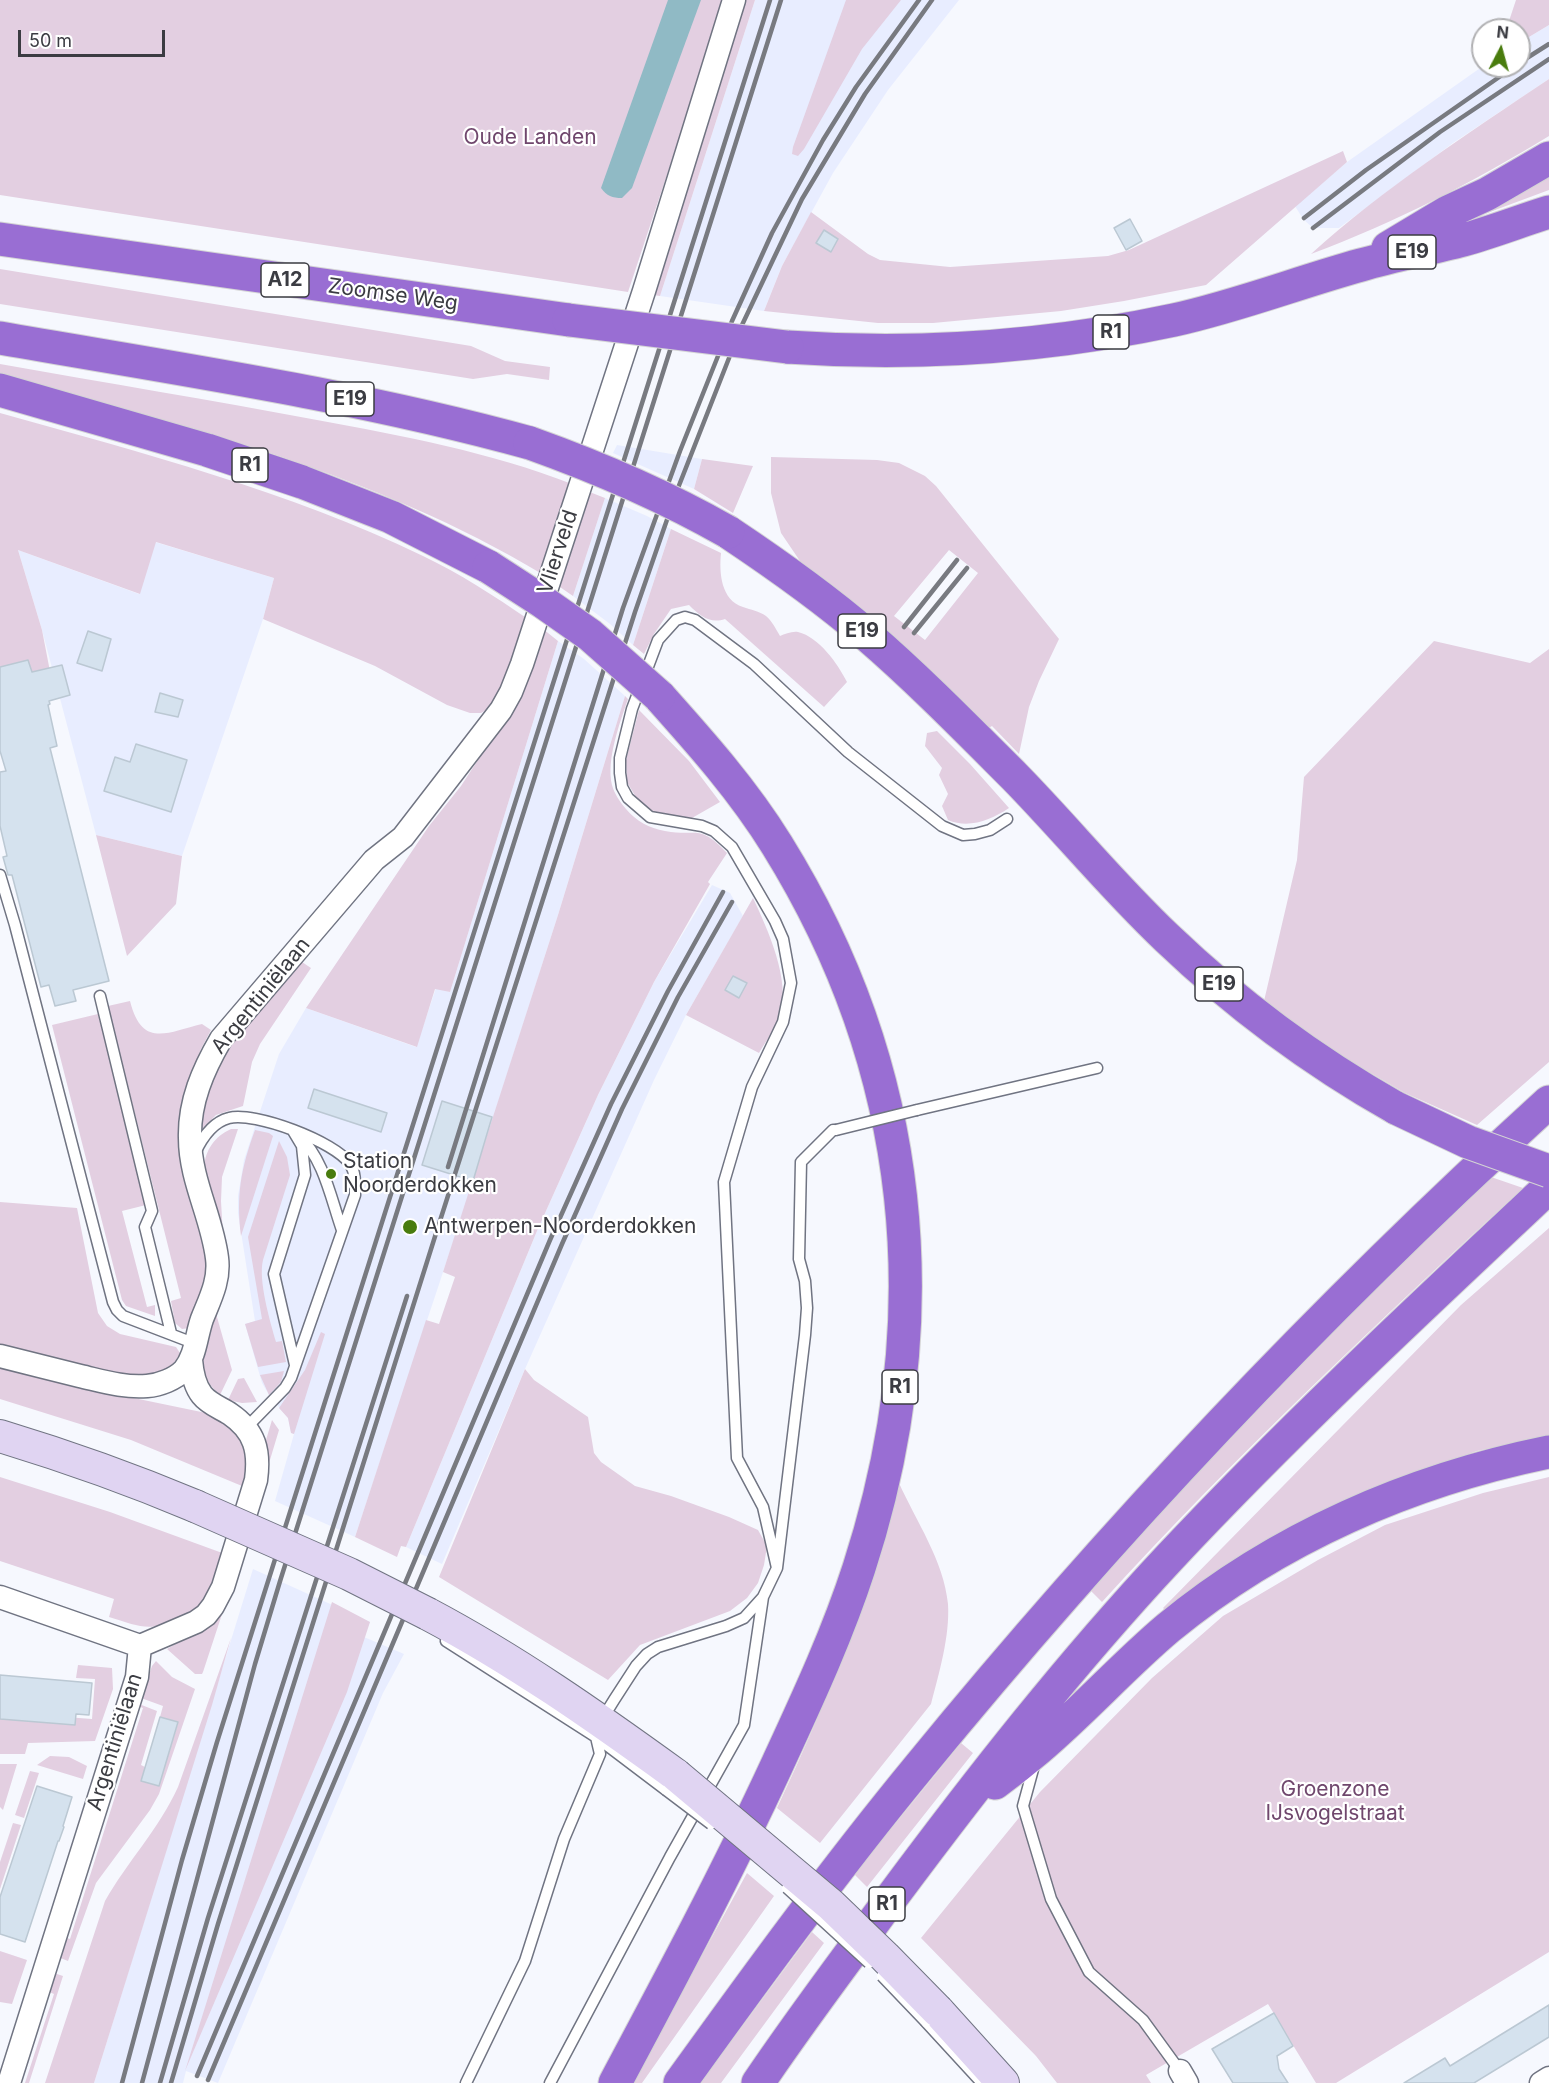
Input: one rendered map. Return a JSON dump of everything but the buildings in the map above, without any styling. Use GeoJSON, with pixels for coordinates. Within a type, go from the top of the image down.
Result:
{"type":"FeatureCollection","features":[{"type":"Feature","properties":{"kind":"highway","name":"R1"},"geometry":{"type":"LineString","coordinates":[[787,347],[925,350],[1055,340],[1175,320],[1238,304],[1360,265],[1448,212],[1487,194],[1549,158]]}},
{"type":"Feature","properties":{"kind":"highway","name":"E19"},"geometry":{"type":"LineString","coordinates":[[1360,265],[1464,239],[1549,212]]}},
{"type":"Feature","properties":{"kind":"highway","name":"Zoomse Weg"},"geometry":{"type":"LineString","coordinates":[[0,239],[569,320],[787,347]]}},
{"type":"Feature","properties":{"kind":"highway","name":"E19"},"geometry":{"type":"LineString","coordinates":[[0,338],[385,406],[530,443],[647,488],[684,507],[728,532],[777,565],[867,634],[1014,777],[1167,939],[1243,1004],[1312,1057],[1396,1108],[1468,1142],[1549,1171]]}},
{"type":"Feature","properties":{"kind":"highway","name":"R1"},"geometry":{"type":"LineString","coordinates":[[0,390],[207,450],[312,486],[391,518],[489,567],[543,602],[590,635],[659,696],[716,760],[775,842],[798,880],[839,964],[873,1060],[896,1162],[902,1204],[906,1307],[900,1390],[889,1459],[859,1568],[835,1636],[789,1741],[696,1932],[615,2083]]}},
{"type":"Feature","properties":{"kind":"highway"},"geometry":{"type":"LineString","coordinates":[[680,2083],[849,1855],[942,1738],[1066,1593],[1161,1486],[1217,1428],[1413,1230],[1549,1102]]}},
{"type":"Feature","properties":{"kind":"highway","name":"R1"},"geometry":{"type":"LineString","coordinates":[[758,2083],[822,1992],[952,1817],[1035,1712],[1128,1603],[1354,1370],[1549,1187]]}},
{"type":"Feature","properties":{"kind":"highway","name":"R1"},"geometry":{"type":"LineString","coordinates":[[952,1817],[1039,1748],[1168,1628],[1228,1583],[1312,1534],[1398,1495],[1479,1468],[1549,1452]]}},
{"type":"Feature","properties":{"kind":"street","name":"Vlierveld"},"geometry":{"type":"LineString","coordinates":[[403,837],[501,710],[518,675],[644,291],[734,0]]}},
{"type":"Feature","properties":{"kind":"street","name":"Argentiniëlaan"},"geometry":{"type":"LineString","coordinates":[[9,2083],[137,1677],[140,1647],[196,1622],[206,1615],[219,1596],[256,1480],[257,1450],[246,1428],[231,1414],[210,1402],[196,1385],[194,1352],[202,1320],[215,1290],[218,1260],[192,1161],[191,1113],[198,1086],[221,1040],[374,860],[403,837]]}},
{"type":"Feature","properties":{"kind":"street"},"geometry":{"type":"LineString","coordinates":[[0,1356],[112,1384],[136,1386],[157,1385],[169,1380],[182,1371],[194,1352]]}},
{"type":"Feature","properties":{"kind":"street"},"geometry":{"type":"LineString","coordinates":[[0,1436],[151,1487],[195,1506],[349,1574],[428,1614],[494,1652],[671,1782],[831,1905],[938,2011],[1003,2083]]}},
{"type":"Feature","properties":{"kind":"street"},"geometry":{"type":"LineString","coordinates":[[0,1597],[140,1647]]}},
{"type":"Feature","properties":{"kind":"street"},"geometry":{"type":"LineString","coordinates":[[1541,2083],[1549,2078]]}},
{"type":"Feature","properties":{"kind":"lane"},"geometry":{"type":"LineString","coordinates":[[777,1568],[763,1507],[736,1458],[724,1182],[752,1087],[783,1022],[790,983],[783,939],[761,894],[732,847],[714,831],[702,826],[650,817],[628,798],[622,787],[620,758],[625,734],[658,640],[676,620],[685,617],[695,620],[754,664],[866,767],[927,816],[952,832],[963,835],[975,834],[990,830],[1007,819]]}},
{"type":"Feature","properties":{"kind":"lane"},"geometry":{"type":"LineString","coordinates":[[0,875],[113,1302],[123,1316],[171,1333],[194,1352]]}},
{"type":"Feature","properties":{"kind":"lane"},"geometry":{"type":"LineString","coordinates":[[100,996],[152,1211],[145,1227],[171,1333]]}},
{"type":"Feature","properties":{"kind":"lane"},"geometry":{"type":"LineString","coordinates":[[466,2083],[525,1961],[564,1839],[600,1754],[598,1729],[636,1666],[647,1654],[658,1647],[726,1626],[744,1618],[763,1597],[777,1568],[806,1326],[805,1281],[799,1258],[801,1162],[833,1130],[1097,1068]]}},
{"type":"Feature","properties":{"kind":"lane"},"geometry":{"type":"LineString","coordinates":[[192,1161],[205,1135],[215,1124],[226,1118],[248,1116],[329,1145],[342,1154],[351,1165],[356,1181],[355,1195],[285,1388],[246,1428]]}},
{"type":"Feature","properties":{"kind":"lane"},"geometry":{"type":"LineString","coordinates":[[293,1131],[310,1147],[321,1170],[342,1230]]}},
{"type":"Feature","properties":{"kind":"lane"},"geometry":{"type":"LineString","coordinates":[[293,1131],[302,1146],[305,1175],[274,1274],[295,1365]]}},
{"type":"Feature","properties":{"kind":"lane"},"geometry":{"type":"LineString","coordinates":[[550,2083],[664,1867],[744,1725],[763,1597]]}},
{"type":"Feature","properties":{"kind":"lane"},"geometry":{"type":"LineString","coordinates":[[1039,1748],[1023,1806],[1051,1899],[1089,1972],[1143,2020],[1184,2077]]}},
{"type":"Feature","properties":{"kind":"lane"},"geometry":{"type":"LineString","coordinates":[[671,1782],[720,1831]]}},
{"type":"Feature","properties":{"kind":"lane"},"geometry":{"type":"LineString","coordinates":[[729,1839],[747,1854]]}},
{"type":"Feature","properties":{"kind":"lane"},"geometry":{"type":"LineString","coordinates":[[780,1883],[874,1968],[982,2083]]}},
{"type":"Feature","properties":{"kind":"shaded area"},"geometry":{"type":"Polygon","coordinates":[[[668,0],[701,0],[632,188],[622,198],[613,197],[601,188],[668,0]]]}},
{"type":"Feature","properties":{"kind":"shaded area"},"geometry":{"type":"Polygon","coordinates":[[[755,0],[959,0],[888,90],[833,173],[782,266],[764,311],[660,296],[755,0]]]}},
{"type":"Feature","properties":{"kind":"shaded area"},"geometry":{"type":"Polygon","coordinates":[[[1549,25],[1549,79],[1453,143],[1339,228],[1313,228],[1303,219],[1295,206],[1347,162],[1471,74],[1471,78],[1531,78],[1531,36],[1549,25]]]}},
{"type":"Feature","properties":{"kind":"shaded area"},"geometry":{"type":"Polygon","coordinates":[[[617,445],[702,459],[694,489],[613,453],[617,445]]]}},
{"type":"Feature","properties":{"kind":"shaded area"},"geometry":{"type":"Polygon","coordinates":[[[605,498],[671,529],[633,645],[573,596],[605,498]]]}},
{"type":"Feature","properties":{"kind":"shaded area"},"geometry":{"type":"Polygon","coordinates":[[[155,542],[274,578],[263,619],[182,856],[96,835],[42,630],[18,550],[139,594],[155,542]]]}},
{"type":"Feature","properties":{"kind":"shaded area"},"geometry":{"type":"Polygon","coordinates":[[[558,641],[584,659],[625,696],[467,1200],[355,1537],[275,1501],[294,1434],[291,1433],[288,1418],[262,1383],[245,1324],[255,1321],[238,1213],[238,1196],[244,1160],[279,1054],[306,1008],[416,1047],[436,988],[450,992],[558,641]]]}},
{"type":"Feature","properties":{"kind":"shaded area"},"geometry":{"type":"Polygon","coordinates":[[[712,885],[730,893],[743,916],[686,1015],[654,1080],[525,1369],[442,1564],[406,1547],[537,1231],[598,1095],[654,982],[712,885]]]}},
{"type":"Feature","properties":{"kind":"shaded area"},"geometry":{"type":"Polygon","coordinates":[[[253,1569],[370,1622],[364,1637],[404,1654],[383,1693],[218,2083],[186,2071],[183,2083],[94,2083],[253,1569]]]}},
{"type":"Feature","properties":{"kind":"green space","name":"Oude Landen"},"geometry":{"type":"Polygon","coordinates":[[[0,0],[725,0],[628,292],[0,195],[0,0]]]}},
{"type":"Feature","properties":{"kind":"green space"},"geometry":{"type":"Polygon","coordinates":[[[741,0],[755,0],[660,296],[653,295],[741,0]]]}},
{"type":"Feature","properties":{"kind":"green space"},"geometry":{"type":"Polygon","coordinates":[[[846,0],[901,0],[862,49],[798,156],[792,154],[793,147],[846,0]]]}},
{"type":"Feature","properties":{"kind":"green space"},"geometry":{"type":"Polygon","coordinates":[[[1516,0],[1549,0],[1549,25],[1531,36],[1531,18],[1510,18],[1516,0]]]}},
{"type":"Feature","properties":{"kind":"green space"},"geometry":{"type":"Polygon","coordinates":[[[1549,79],[1549,136],[1433,201],[1311,254],[1397,184],[1549,79]]]}},
{"type":"Feature","properties":{"kind":"green space"},"geometry":{"type":"Polygon","coordinates":[[[1343,151],[1347,162],[1206,285],[1061,311],[933,323],[878,323],[764,311],[782,266],[811,212],[868,254],[880,260],[950,267],[1108,256],[1129,250],[1343,151]]]}},
{"type":"Feature","properties":{"kind":"green space"},"geometry":{"type":"Polygon","coordinates":[[[1549,177],[1549,190],[1487,213],[1549,177]]]}},
{"type":"Feature","properties":{"kind":"green space"},"geometry":{"type":"Polygon","coordinates":[[[0,269],[471,346],[505,361],[550,367],[549,380],[507,374],[473,379],[0,304],[0,269]]]}},
{"type":"Feature","properties":{"kind":"green space"},"geometry":{"type":"Polygon","coordinates":[[[0,364],[238,405],[414,439],[510,463],[572,484],[542,574],[479,539],[347,480],[209,434],[0,374],[0,364]]]}},
{"type":"Feature","properties":{"kind":"green space"},"geometry":{"type":"Polygon","coordinates":[[[0,413],[161,459],[268,493],[372,533],[463,577],[528,619],[495,705],[481,713],[470,713],[447,705],[375,666],[263,619],[274,578],[156,542],[140,594],[18,550],[42,630],[53,687],[36,691],[28,660],[0,667],[0,413]]]}},
{"type":"Feature","properties":{"kind":"green space"},"geometry":{"type":"Polygon","coordinates":[[[771,457],[877,460],[899,463],[925,476],[936,486],[1059,639],[1029,707],[1019,754],[992,726],[987,729],[802,564],[781,533],[771,493],[771,457]],[[949,550],[894,616],[925,640],[978,573],[949,550]]]}},
{"type":"Feature","properties":{"kind":"green space"},"geometry":{"type":"Polygon","coordinates":[[[702,459],[753,466],[733,513],[694,489],[702,459]]]}},
{"type":"Feature","properties":{"kind":"green space"},"geometry":{"type":"Polygon","coordinates":[[[587,491],[605,498],[573,596],[557,585],[587,491]]]}},
{"type":"Feature","properties":{"kind":"green space"},"geometry":{"type":"Polygon","coordinates":[[[671,529],[721,553],[720,569],[723,585],[730,598],[736,603],[766,616],[780,636],[798,632],[813,639],[827,652],[847,682],[824,707],[725,619],[710,620],[697,613],[689,605],[671,609],[644,654],[633,645],[671,529]]]}},
{"type":"Feature","properties":{"kind":"green space"},"geometry":{"type":"Polygon","coordinates":[[[543,629],[558,641],[450,992],[435,989],[417,1047],[306,1008],[429,826],[461,786],[504,720],[543,629]]]}},
{"type":"Feature","properties":{"kind":"green space"},"geometry":{"type":"Polygon","coordinates":[[[1434,641],[1530,663],[1549,649],[1549,1062],[1477,1125],[1405,1093],[1326,1047],[1264,1001],[1297,860],[1304,777],[1434,641]]]}},
{"type":"Feature","properties":{"kind":"green space"},"geometry":{"type":"Polygon","coordinates":[[[625,696],[628,699],[615,741],[611,764],[612,785],[619,800],[634,817],[648,826],[665,831],[704,834],[727,853],[708,882],[710,884],[654,982],[598,1095],[537,1231],[406,1547],[401,1546],[397,1557],[355,1537],[426,1320],[439,1324],[455,1277],[443,1272],[558,915],[625,696]]]}},
{"type":"Feature","properties":{"kind":"green space"},"geometry":{"type":"Polygon","coordinates":[[[639,710],[689,761],[720,802],[692,818],[655,813],[637,799],[627,782],[626,760],[639,710]]]}},
{"type":"Feature","properties":{"kind":"green space"},"geometry":{"type":"Polygon","coordinates":[[[937,731],[1009,808],[980,822],[964,824],[948,820],[942,806],[948,794],[939,775],[942,768],[925,746],[927,733],[937,731]]]}},
{"type":"Feature","properties":{"kind":"green space"},"geometry":{"type":"Polygon","coordinates":[[[96,835],[182,856],[176,904],[127,956],[96,835]]]}},
{"type":"Feature","properties":{"kind":"green space"},"geometry":{"type":"Polygon","coordinates":[[[753,898],[776,955],[783,987],[780,1016],[759,1053],[686,1015],[753,898]]]}},
{"type":"Feature","properties":{"kind":"green space"},"geometry":{"type":"Polygon","coordinates":[[[302,962],[311,968],[260,1044],[252,1062],[243,1106],[216,1115],[201,1130],[204,1104],[223,1059],[251,1018],[302,962]]]}},
{"type":"Feature","properties":{"kind":"green space"},"geometry":{"type":"Polygon","coordinates":[[[130,1001],[141,1026],[157,1034],[202,1024],[211,1030],[201,1049],[189,1084],[207,1250],[207,1276],[190,1328],[182,1329],[175,1323],[171,1301],[181,1298],[108,1006],[130,1001]]]}},
{"type":"Feature","properties":{"kind":"green space"},"geometry":{"type":"Polygon","coordinates":[[[98,1014],[146,1205],[122,1211],[147,1307],[155,1305],[155,1316],[126,1306],[122,1300],[52,1025],[98,1014]]]}},
{"type":"Feature","properties":{"kind":"green space"},"geometry":{"type":"Polygon","coordinates":[[[231,1129],[238,1129],[222,1177],[223,1236],[204,1168],[206,1155],[212,1144],[231,1129]]]}},
{"type":"Feature","properties":{"kind":"green space"},"geometry":{"type":"Polygon","coordinates":[[[255,1130],[273,1136],[241,1236],[239,1207],[241,1182],[255,1130]]]}},
{"type":"Feature","properties":{"kind":"green space"},"geometry":{"type":"Polygon","coordinates":[[[279,1141],[287,1157],[290,1175],[263,1260],[262,1278],[265,1301],[276,1342],[282,1341],[286,1362],[258,1367],[245,1324],[262,1319],[248,1237],[279,1141]]]}},
{"type":"Feature","properties":{"kind":"green space"},"geometry":{"type":"Polygon","coordinates":[[[1491,1177],[1523,1188],[1361,1339],[1255,1442],[1102,1602],[1090,1590],[1138,1536],[1286,1379],[1491,1177]]]}},
{"type":"Feature","properties":{"kind":"green space"},"geometry":{"type":"Polygon","coordinates":[[[0,1202],[77,1208],[98,1313],[107,1326],[120,1334],[176,1347],[180,1353],[177,1359],[158,1374],[140,1379],[0,1347],[0,1202]]]}},
{"type":"Feature","properties":{"kind":"green space"},"geometry":{"type":"Polygon","coordinates":[[[1549,1228],[1549,1436],[1477,1451],[1406,1477],[1168,1613],[1163,1608],[1461,1305],[1549,1228]]]}},
{"type":"Feature","properties":{"kind":"green space"},"geometry":{"type":"Polygon","coordinates":[[[215,1310],[232,1370],[220,1395],[205,1375],[203,1365],[205,1344],[215,1310]]]}},
{"type":"Feature","properties":{"kind":"green space"},"geometry":{"type":"Polygon","coordinates":[[[321,1332],[325,1334],[294,1434],[291,1433],[288,1418],[279,1408],[305,1370],[321,1332]]]}},
{"type":"Feature","properties":{"kind":"green space"},"geometry":{"type":"Polygon","coordinates":[[[0,1368],[211,1414],[232,1428],[244,1448],[247,1467],[242,1486],[131,1440],[0,1399],[0,1368]]]}},
{"type":"Feature","properties":{"kind":"green space"},"geometry":{"type":"Polygon","coordinates":[[[525,1369],[534,1380],[588,1417],[594,1453],[601,1462],[635,1486],[671,1496],[758,1530],[767,1546],[758,1583],[747,1598],[730,1611],[640,1645],[608,1680],[439,1577],[525,1369]]]}},
{"type":"Feature","properties":{"kind":"green space"},"geometry":{"type":"Polygon","coordinates":[[[284,1371],[281,1382],[269,1395],[260,1375],[284,1371]]]}},
{"type":"Feature","properties":{"kind":"green space"},"geometry":{"type":"Polygon","coordinates":[[[244,1378],[257,1402],[242,1403],[228,1400],[238,1379],[244,1378]]]}},
{"type":"Feature","properties":{"kind":"green space"},"geometry":{"type":"Polygon","coordinates":[[[272,1420],[279,1430],[266,1473],[266,1440],[272,1420]]]}},
{"type":"Feature","properties":{"kind":"green space"},"geometry":{"type":"Polygon","coordinates":[[[0,1477],[110,1512],[225,1554],[208,1597],[199,1608],[185,1617],[158,1626],[143,1626],[109,1617],[114,1599],[0,1561],[0,1477]]]}},
{"type":"Feature","properties":{"kind":"green space","name":"Groenzone IJsvogelstraat"},"geometry":{"type":"Polygon","coordinates":[[[1549,1477],[1549,1952],[1336,2083],[1316,2083],[1268,2004],[1146,2075],[1151,2083],[1057,2083],[1036,2056],[921,1938],[1040,1792],[1152,1678],[1223,1616],[1318,1560],[1385,1525],[1483,1493],[1549,1477]]]}},
{"type":"Feature","properties":{"kind":"green space"},"geometry":{"type":"Polygon","coordinates":[[[899,1483],[941,1572],[948,1604],[943,1654],[931,1704],[820,1843],[777,1808],[846,1648],[874,1567],[899,1483]]]}},
{"type":"Feature","properties":{"kind":"green space"},"geometry":{"type":"Polygon","coordinates":[[[226,1602],[203,1672],[195,1674],[167,1649],[207,1625],[226,1602]]]}},
{"type":"Feature","properties":{"kind":"green space"},"geometry":{"type":"Polygon","coordinates":[[[332,1602],[370,1622],[347,1692],[185,2071],[332,1602]]]}},
{"type":"Feature","properties":{"kind":"green space"},"geometry":{"type":"Polygon","coordinates":[[[231,1638],[94,2083],[45,2083],[105,1901],[162,1817],[178,1787],[231,1638]]]}},
{"type":"Feature","properties":{"kind":"green space"},"geometry":{"type":"Polygon","coordinates":[[[156,1661],[172,1677],[195,1689],[159,1794],[150,1810],[96,1883],[68,1961],[58,1957],[64,1937],[70,1939],[143,1708],[138,1706],[139,1704],[157,1711],[141,1765],[145,1767],[141,1781],[159,1786],[178,1723],[160,1717],[163,1706],[141,1698],[152,1666],[156,1661]]]}},
{"type":"Feature","properties":{"kind":"green space"},"geometry":{"type":"Polygon","coordinates":[[[78,1665],[112,1668],[113,1689],[95,1741],[28,1743],[25,1754],[0,1754],[0,1712],[92,1719],[95,1679],[76,1678],[78,1665]]]}},
{"type":"Feature","properties":{"kind":"green space"},"geometry":{"type":"Polygon","coordinates":[[[961,1743],[973,1753],[867,1887],[854,1874],[961,1743]]]}},
{"type":"Feature","properties":{"kind":"green space"},"geometry":{"type":"Polygon","coordinates":[[[50,1756],[69,1757],[87,1766],[83,1779],[37,1765],[50,1756]]]}},
{"type":"Feature","properties":{"kind":"green space"},"geometry":{"type":"Polygon","coordinates":[[[0,1764],[17,1764],[3,1810],[0,1807],[0,1764]]]}},
{"type":"Feature","properties":{"kind":"green space"},"geometry":{"type":"Polygon","coordinates":[[[30,1771],[39,1773],[24,1818],[15,1815],[30,1771]]]}},
{"type":"Feature","properties":{"kind":"green space"},"geometry":{"type":"Polygon","coordinates":[[[13,1823],[21,1825],[0,1889],[0,1862],[13,1823]]]}},
{"type":"Feature","properties":{"kind":"green space"},"geometry":{"type":"Polygon","coordinates":[[[747,1873],[774,1896],[642,2083],[632,2083],[747,1873]]]}},
{"type":"Feature","properties":{"kind":"green space"},"geometry":{"type":"Polygon","coordinates":[[[812,1932],[824,1943],[721,2083],[700,2083],[812,1932]]]}},
{"type":"Feature","properties":{"kind":"green space"},"geometry":{"type":"Polygon","coordinates":[[[0,1951],[27,1960],[12,2004],[0,2002],[0,1951]]]}},
{"type":"Feature","properties":{"kind":"green space"},"geometry":{"type":"Polygon","coordinates":[[[54,1973],[63,1976],[29,2083],[25,2083],[54,1994],[47,1991],[54,1973]]]}},
{"type":"Feature","properties":{"kind":"railway"},"geometry":{"type":"LineString","coordinates":[[122,2083],[182,1860],[217,1742],[770,0]]}},
{"type":"Feature","properties":{"kind":"railway"},"geometry":{"type":"LineString","coordinates":[[142,2083],[255,1664],[281,1578],[781,0]]}},
{"type":"Feature","properties":{"kind":"railway"},"geometry":{"type":"LineString","coordinates":[[448,1167],[623,608],[680,451],[732,321],[772,233],[823,140],[856,87],[919,0]]}},
{"type":"Feature","properties":{"kind":"railway"},"geometry":{"type":"LineString","coordinates":[[171,2083],[218,1924],[438,1227],[635,612],[678,488],[742,325],[802,199],[865,94],[932,0]]}},
{"type":"Feature","properties":{"kind":"railway"},"geometry":{"type":"LineString","coordinates":[[1531,55],[1549,44]]}},
{"type":"Feature","properties":{"kind":"railway"},"geometry":{"type":"LineString","coordinates":[[1313,228],[1440,132],[1549,59]]}},
{"type":"Feature","properties":{"kind":"railway"},"geometry":{"type":"LineString","coordinates":[[1304,218],[1366,170],[1498,78]]}},
{"type":"Feature","properties":{"kind":"railway"},"geometry":{"type":"LineString","coordinates":[[904,627],[957,560]]}},
{"type":"Feature","properties":{"kind":"railway"},"geometry":{"type":"LineString","coordinates":[[914,633],[967,568]]}},
{"type":"Feature","properties":{"kind":"railway"},"geometry":{"type":"LineString","coordinates":[[197,2076],[550,1240],[611,1104],[668,991],[723,892]]}},
{"type":"Feature","properties":{"kind":"railway"},"geometry":{"type":"LineString","coordinates":[[208,2080],[562,1244],[622,1109],[678,997],[732,902]]}},
{"type":"Feature","properties":{"kind":"railway"},"geometry":{"type":"LineString","coordinates":[[160,2083],[208,1918],[407,1296]]}},
{"type":"Feature","properties":{"kind":"place","name":"Station Noorderdokken"},"geometry":{"type":"Point","coordinates":[331,1174]}},
{"type":"Feature","properties":{"kind":"place","name":"Antwerpen-Noorderdokken"},"geometry":{"type":"Point","coordinates":[410,1227]}}]}
